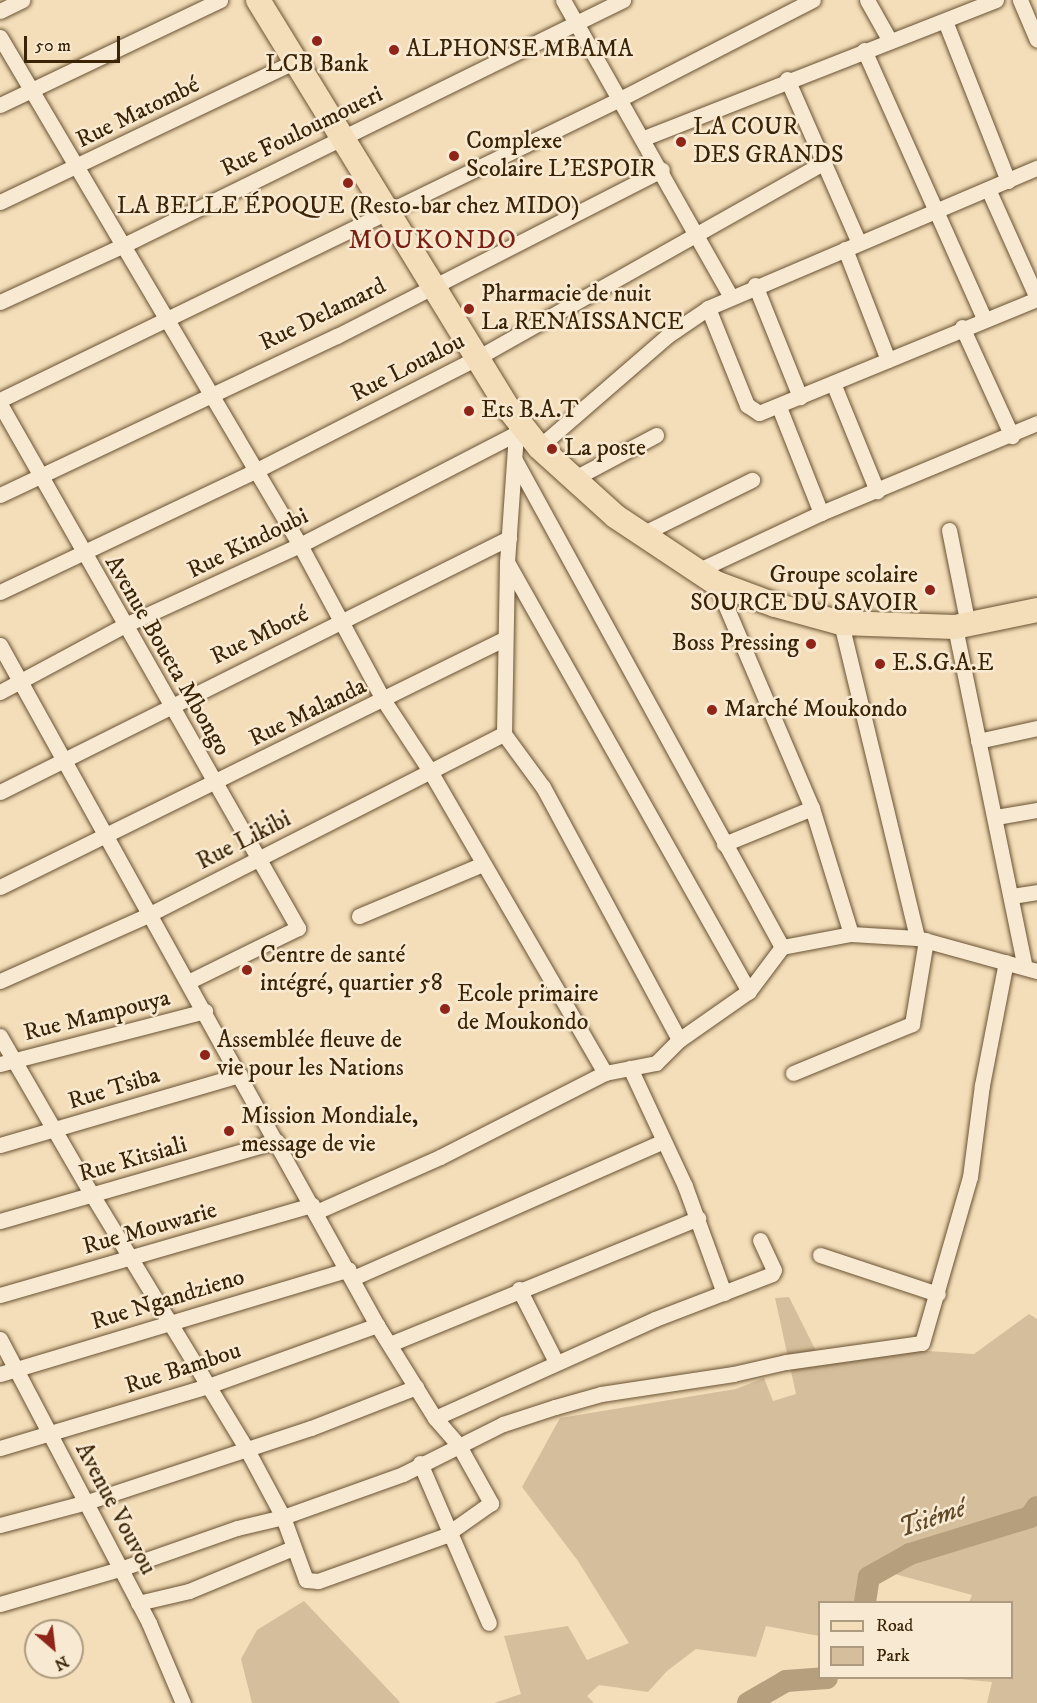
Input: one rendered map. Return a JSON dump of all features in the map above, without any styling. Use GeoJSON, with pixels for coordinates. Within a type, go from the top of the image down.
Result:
{"type":"FeatureCollection","features":[{"type":"Feature","properties":{"kind":"main road"},"geometry":{"type":"LineString","coordinates":[[258,0],[516,427],[640,535],[706,577],[775,605],[841,623],[962,626],[1037,610]]}},
{"type":"Feature","properties":{"kind":"street"},"geometry":{"type":"LineString","coordinates":[[0,11],[23,0]]}},
{"type":"Feature","properties":{"kind":"street"},"geometry":{"type":"LineString","coordinates":[[0,105],[220,0]]}},
{"type":"Feature","properties":{"kind":"street"},"geometry":{"type":"LineString","coordinates":[[563,0],[698,233],[731,297]]}},
{"type":"Feature","properties":{"kind":"street","name":"Rue Fouloumoueri"},"geometry":{"type":"LineString","coordinates":[[0,302],[124,245],[623,0]]}},
{"type":"Feature","properties":{"kind":"street"},"geometry":{"type":"LineString","coordinates":[[0,402],[620,99],[813,0]]}},
{"type":"Feature","properties":{"kind":"street"},"geometry":{"type":"LineString","coordinates":[[867,0],[890,40]]}},
{"type":"Feature","properties":{"kind":"street"},"geometry":{"type":"LineString","coordinates":[[644,138],[787,79],[996,0]]}},
{"type":"Feature","properties":{"kind":"street"},"geometry":{"type":"LineString","coordinates":[[1020,0],[1037,40]]}},
{"type":"Feature","properties":{"kind":"street"},"geometry":{"type":"LineString","coordinates":[[945,21],[1008,181]]}},
{"type":"Feature","properties":{"kind":"street"},"geometry":{"type":"LineString","coordinates":[[0,38],[300,544],[343,620],[384,701],[430,771],[605,1073]]}},
{"type":"Feature","properties":{"kind":"street"},"geometry":{"type":"LineString","coordinates":[[864,50],[984,318]]}},
{"type":"Feature","properties":{"kind":"street","name":"Rue Matombé"},"geometry":{"type":"LineString","coordinates":[[0,202],[78,167],[295,61]]}},
{"type":"Feature","properties":{"kind":"street"},"geometry":{"type":"LineString","coordinates":[[787,79],[824,162],[888,360]]}},
{"type":"Feature","properties":{"kind":"street","name":"Rue Loualou"},"geometry":{"type":"LineString","coordinates":[[0,592],[256,470],[475,359],[824,162]]}},
{"type":"Feature","properties":{"kind":"street"},"geometry":{"type":"LineString","coordinates":[[538,447],[667,336],[708,308],[755,285],[1037,169]]}},
{"type":"Feature","properties":{"kind":"street","name":"Rue Delamard"},"geometry":{"type":"LineString","coordinates":[[0,495],[211,393],[337,336],[430,286],[662,170]]}},
{"type":"Feature","properties":{"kind":"street"},"geometry":{"type":"LineString","coordinates":[[708,308],[751,410],[759,413],[779,407],[962,327],[1037,298],[988,189]]}},
{"type":"Feature","properties":{"kind":"street"},"geometry":{"type":"LineString","coordinates":[[755,285],[800,397]]}},
{"type":"Feature","properties":{"kind":"street"},"geometry":{"type":"LineString","coordinates":[[962,327],[1012,436]]}},
{"type":"Feature","properties":{"kind":"street"},"geometry":{"type":"LineString","coordinates":[[833,383],[877,491]]}},
{"type":"Feature","properties":{"kind":"street","name":"Avenue Boueta Mbongo"},"geometry":{"type":"LineString","coordinates":[[0,402],[81,552],[298,928],[188,982]]}},
{"type":"Feature","properties":{"kind":"street"},"geometry":{"type":"LineString","coordinates":[[779,407],[821,513]]}},
{"type":"Feature","properties":{"kind":"street"},"geometry":{"type":"LineString","coordinates":[[851,934],[812,808],[706,577],[821,513],[1012,436],[1037,423]]}},
{"type":"Feature","properties":{"kind":"street"},"geometry":{"type":"LineString","coordinates":[[516,427],[507,562],[504,734],[543,787],[679,1040]]}},
{"type":"Feature","properties":{"kind":"street","name":"Rue Kindoubi"},"geometry":{"type":"LineString","coordinates":[[0,692],[125,626],[300,544],[516,427]]}},
{"type":"Feature","properties":{"kind":"street"},"geometry":{"type":"LineString","coordinates":[[573,479],[656,435]]}},
{"type":"Feature","properties":{"kind":"street"},"geometry":{"type":"LineString","coordinates":[[514,460],[638,680],[724,844],[782,946],[851,934],[921,939],[1031,969]]}},
{"type":"Feature","properties":{"kind":"street"},"geometry":{"type":"LineString","coordinates":[[640,535],[752,480]]}},
{"type":"Feature","properties":{"kind":"street"},"geometry":{"type":"LineString","coordinates":[[949,530],[978,741],[1012,896],[1031,969]]}},
{"type":"Feature","properties":{"kind":"street","name":"Rue Mboté"},"geometry":{"type":"LineString","coordinates":[[0,792],[172,708],[236,672],[509,538]]}},
{"type":"Feature","properties":{"kind":"street"},"geometry":{"type":"LineString","coordinates":[[507,562],[748,992]]}},
{"type":"Feature","properties":{"kind":"street"},"geometry":{"type":"LineString","coordinates":[[793,1073],[912,1024],[921,939],[841,623]]}},
{"type":"Feature","properties":{"kind":"street","name":"Rue Malanda"},"geometry":{"type":"LineString","coordinates":[[0,887],[384,701],[504,639]]}},
{"type":"Feature","properties":{"kind":"street"},"geometry":{"type":"LineString","coordinates":[[0,645],[22,681],[148,915],[206,1011],[377,1325],[435,1418],[458,1444],[490,1503],[452,1531],[311,1583],[306,1580],[283,1517],[246,1448],[53,1131],[7,1062],[0,1036]]}},
{"type":"Feature","properties":{"kind":"street"},"geometry":{"type":"LineString","coordinates":[[978,741],[1037,728]]}},
{"type":"Feature","properties":{"kind":"street","name":"Rue Likibi"},"geometry":{"type":"LineString","coordinates":[[0,981],[148,915],[504,734]]}},
{"type":"Feature","properties":{"kind":"street"},"geometry":{"type":"LineString","coordinates":[[724,844],[812,808]]}},
{"type":"Feature","properties":{"kind":"street"},"geometry":{"type":"LineString","coordinates":[[996,817],[1037,810]]}},
{"type":"Feature","properties":{"kind":"street"},"geometry":{"type":"LineString","coordinates":[[359,916],[483,864]]}},
{"type":"Feature","properties":{"kind":"street"},"geometry":{"type":"LineString","coordinates":[[1012,896],[1037,891]]}},
{"type":"Feature","properties":{"kind":"street","name":"Rue Mouwarie"},"geometry":{"type":"LineString","coordinates":[[0,1295],[314,1209],[440,1157],[605,1073],[656,1063],[679,1040],[748,992],[782,946]]}},
{"type":"Feature","properties":{"kind":"street"},"geometry":{"type":"LineString","coordinates":[[0,1604],[120,1569],[189,1543],[283,1517],[403,1474],[458,1444],[503,1424],[601,1394],[874,1347],[918,1345],[924,1339],[970,1177],[982,1085],[1006,962]]}},
{"type":"Feature","properties":{"kind":"street","name":"Rue Mampouya"},"geometry":{"type":"LineString","coordinates":[[7,1062],[206,1011]]}},
{"type":"Feature","properties":{"kind":"street"},"geometry":{"type":"LineString","coordinates":[[630,1068],[698,1218],[724,1293]]}},
{"type":"Feature","properties":{"kind":"street","name":"Rue Tsiba"},"geometry":{"type":"LineString","coordinates":[[0,1145],[240,1075]]}},
{"type":"Feature","properties":{"kind":"street","name":"Rue Kitsiali"},"geometry":{"type":"LineString","coordinates":[[0,1221],[278,1141]]}},
{"type":"Feature","properties":{"kind":"street","name":"Rue Ngandzieno"},"geometry":{"type":"LineString","coordinates":[[0,1374],[351,1274],[662,1142]]}},
{"type":"Feature","properties":{"kind":"street"},"geometry":{"type":"LineString","coordinates":[[390,1344],[519,1289],[698,1218]]}},
{"type":"Feature","properties":{"kind":"street"},"geometry":{"type":"LineString","coordinates":[[435,1418],[556,1362],[774,1272],[760,1240]]}},
{"type":"Feature","properties":{"kind":"street"},"geometry":{"type":"LineString","coordinates":[[820,1255],[938,1293]]}},
{"type":"Feature","properties":{"kind":"street"},"geometry":{"type":"LineString","coordinates":[[519,1289],[556,1362]]}},
{"type":"Feature","properties":{"kind":"street","name":"Rue Bambou"},"geometry":{"type":"LineString","coordinates":[[0,1448],[208,1386],[377,1325]]}},
{"type":"Feature","properties":{"kind":"street","name":"Avenue Vouvou"},"geometry":{"type":"LineString","coordinates":[[0,1339],[138,1603],[179,1686],[183,1703]]}},
{"type":"Feature","properties":{"kind":"street"},"geometry":{"type":"LineString","coordinates":[[0,1525],[87,1502],[311,1428],[416,1387]]}},
{"type":"Feature","properties":{"kind":"street"},"geometry":{"type":"LineString","coordinates":[[420,1463],[452,1531],[489,1623]]}},
{"type":"Feature","properties":{"kind":"street"},"geometry":{"type":"LineString","coordinates":[[138,1603],[189,1591],[293,1548]]}},
{"type":"Feature","properties":{"kind":"green space"},"geometry":{"type":"Polygon","coordinates":[[[789,1297],[821,1361],[880,1348],[974,1354],[1029,1314],[1037,1319],[1037,1703],[987,1703],[992,1682],[959,1679],[1013,1679],[1013,1601],[969,1601],[972,1595],[880,1570],[864,1601],[818,1601],[818,1636],[766,1626],[756,1657],[696,1649],[667,1671],[648,1692],[599,1685],[587,1696],[594,1703],[494,1703],[521,1694],[504,1636],[568,1626],[587,1660],[629,1643],[578,1561],[522,1487],[560,1418],[736,1389],[764,1378],[773,1401],[796,1394],[775,1298],[789,1297]]]}},
{"type":"Feature","properties":{"kind":"green space"},"geometry":{"type":"Polygon","coordinates":[[[304,1601],[400,1703],[252,1703],[241,1659],[257,1630],[304,1601]]]}},
{"type":"Feature","properties":{"kind":"waterway","name":"Tsiémé"},"geometry":{"type":"LineString","coordinates":[[865,1601],[869,1577],[910,1554],[1030,1517],[1037,1507]]}},
{"type":"Feature","properties":{"kind":"waterway","name":"Tsiémé"},"geometry":{"type":"LineString","coordinates":[[748,1703],[786,1681],[818,1679]]}},
{"type":"Feature","properties":{"kind":"place","name":"LCB Bank"},"geometry":{"type":"Point","coordinates":[317,41]}},
{"type":"Feature","properties":{"kind":"place","name":"ALPHONSE MBAMA"},"geometry":{"type":"Point","coordinates":[394,50]}},
{"type":"Feature","properties":{"kind":"place","name":"LA COUR DES GRANDS"},"geometry":{"type":"Point","coordinates":[681,142]}},
{"type":"Feature","properties":{"kind":"place","name":"Complexe Scolaire L'ESPOIR"},"geometry":{"type":"Point","coordinates":[454,156]}},
{"type":"Feature","properties":{"kind":"place","name":"LA BELLE ÉPOQUE (Resto-bar chez MIDO)"},"geometry":{"type":"Point","coordinates":[348,183]}},
{"type":"Feature","properties":{"kind":"place","name":"Pharmacie de nuit La RENAISSANCE"},"geometry":{"type":"Point","coordinates":[469,309]}},
{"type":"Feature","properties":{"kind":"place","name":"Ets B.A.T"},"geometry":{"type":"Point","coordinates":[469,411]}},
{"type":"Feature","properties":{"kind":"place","name":"La poste"},"geometry":{"type":"Point","coordinates":[552,449]}},
{"type":"Feature","properties":{"kind":"place","name":"Groupe scolaire SOURCE DU SAVOIR"},"geometry":{"type":"Point","coordinates":[930,590]}},
{"type":"Feature","properties":{"kind":"place","name":"Boss Pressing"},"geometry":{"type":"Point","coordinates":[811,644]}},
{"type":"Feature","properties":{"kind":"place","name":"E.S.G.A.E"},"geometry":{"type":"Point","coordinates":[880,664]}},
{"type":"Feature","properties":{"kind":"place","name":"Marché Moukondo"},"geometry":{"type":"Point","coordinates":[712,710]}},
{"type":"Feature","properties":{"kind":"place","name":"Centre de santé intégré, quartier 58"},"geometry":{"type":"Point","coordinates":[247,970]}},
{"type":"Feature","properties":{"kind":"place","name":"Ecole primaire de Moukondo"},"geometry":{"type":"Point","coordinates":[445,1009]}},
{"type":"Feature","properties":{"kind":"place","name":"Assemblée fleuve de vie pour les Nations"},"geometry":{"type":"Point","coordinates":[205,1055]}},
{"type":"Feature","properties":{"kind":"place","name":"Mission Mondiale, message de vie"},"geometry":{"type":"Point","coordinates":[229,1131]}},
{"type":"Feature","properties":{"kind":"district","name":"MOUKONDO"},"geometry":{"type":"Point","coordinates":[433,241]}}]}
